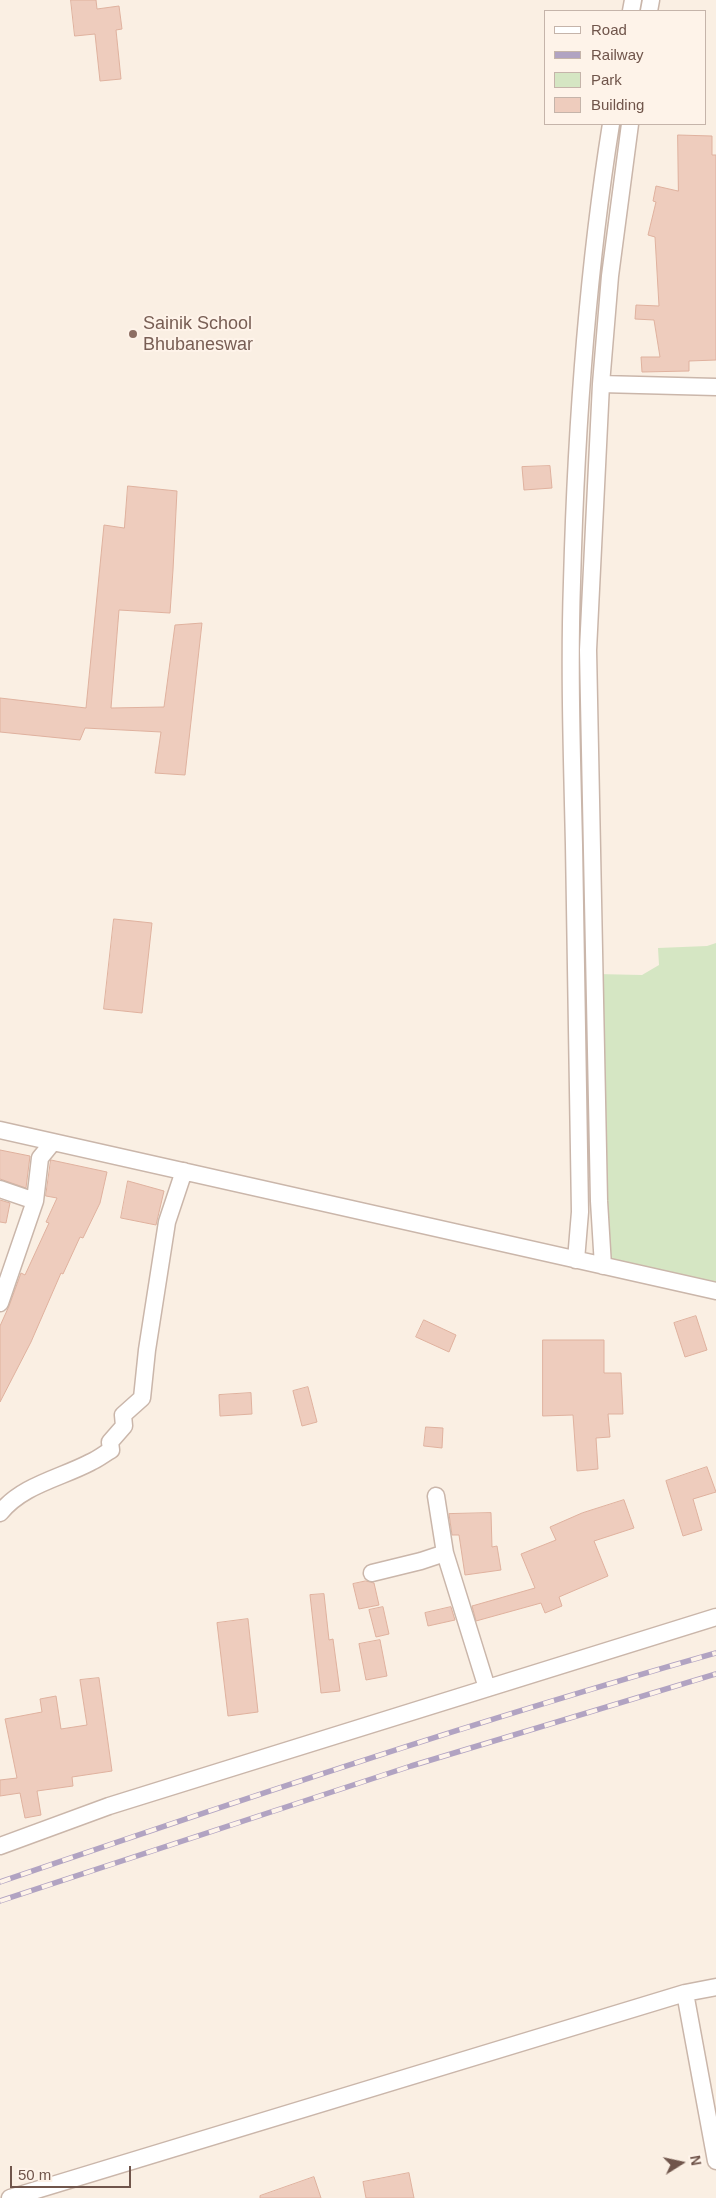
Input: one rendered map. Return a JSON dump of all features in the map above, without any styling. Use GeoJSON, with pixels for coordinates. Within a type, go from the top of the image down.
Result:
{"type":"FeatureCollection","features":[{"type":"Feature","properties":{"kind":"street"},"geometry":{"type":"LineString","coordinates":[[576,1260],[580,1212],[571,705],[572,583],[578,449],[590,291],[611,125]]}},
{"type":"Feature","properties":{"kind":"street"},"geometry":{"type":"LineString","coordinates":[[602,1266],[599,1201],[588,650],[601,384],[610,276],[630,125]]}},
{"type":"Feature","properties":{"kind":"street"},"geometry":{"type":"LineString","coordinates":[[601,384],[716,388]]}},
{"type":"Feature","properties":{"kind":"street"},"geometry":{"type":"LineString","coordinates":[[0,1130],[716,1291]]}},
{"type":"Feature","properties":{"kind":"street"},"geometry":{"type":"LineString","coordinates":[[0,1303],[35,1201],[40,1158],[53,1142]]}},
{"type":"Feature","properties":{"kind":"street"},"geometry":{"type":"LineString","coordinates":[[0,1513],[20,1496],[46,1480],[91,1463],[111,1450],[110,1442],[124,1426],[123,1415],[142,1398],[146,1350],[166,1222],[184,1172]]}},
{"type":"Feature","properties":{"kind":"street"},"geometry":{"type":"LineString","coordinates":[[0,1189],[35,1201]]}},
{"type":"Feature","properties":{"kind":"street"},"geometry":{"type":"LineString","coordinates":[[436,1496],[445,1553],[465,1623],[487,1688]]}},
{"type":"Feature","properties":{"kind":"street"},"geometry":{"type":"LineString","coordinates":[[372,1573],[445,1553]]}},
{"type":"Feature","properties":{"kind":"street"},"geometry":{"type":"LineString","coordinates":[[0,1846],[109,1806],[716,1617]]}},
{"type":"Feature","properties":{"kind":"street"},"geometry":{"type":"LineString","coordinates":[[10,2198],[686,1993],[716,1987]]}},
{"type":"Feature","properties":{"kind":"street"},"geometry":{"type":"LineString","coordinates":[[686,1993],[716,2161]]}},
{"type":"Feature","properties":{"kind":"green space"},"geometry":{"type":"Polygon","coordinates":[[[716,943],[716,1287],[595,1257],[596,974],[642,975],[659,965],[658,948],[707,946],[716,943]]]}},
{"type":"Feature","properties":{"kind":"building"},"geometry":{"type":"Polygon","coordinates":[[[71,0],[96,0],[97,9],[119,6],[122,29],[116,30],[121,79],[100,81],[95,34],[75,36],[71,0]]]}},
{"type":"Feature","properties":{"kind":"building"},"geometry":{"type":"Polygon","coordinates":[[[678,135],[712,136],[712,155],[716,155],[716,360],[689,361],[689,371],[642,372],[641,357],[660,357],[654,320],[635,319],[636,305],[659,306],[655,237],[648,235],[656,202],[653,201],[656,186],[678,191],[678,135]]]}},
{"type":"Feature","properties":{"kind":"building"},"geometry":{"type":"Polygon","coordinates":[[[550,466],[552,488],[524,490],[522,467],[550,466]]]}},
{"type":"Feature","properties":{"kind":"building"},"geometry":{"type":"Polygon","coordinates":[[[128,486],[177,491],[170,613],[119,610],[111,708],[164,707],[175,625],[202,623],[185,775],[155,773],[161,732],[85,728],[80,740],[0,732],[0,698],[86,708],[104,525],[124,528],[128,486]]]}},
{"type":"Feature","properties":{"kind":"building"},"geometry":{"type":"Polygon","coordinates":[[[114,919],[152,923],[142,1013],[104,1009],[114,919]]]}},
{"type":"Feature","properties":{"kind":"building"},"geometry":{"type":"Polygon","coordinates":[[[0,1150],[30,1156],[26,1188],[0,1179],[0,1150]]]}},
{"type":"Feature","properties":{"kind":"building"},"geometry":{"type":"Polygon","coordinates":[[[51,1160],[107,1172],[100,1203],[83,1238],[80,1237],[63,1274],[61,1273],[31,1342],[0,1402],[0,1326],[21,1273],[25,1275],[49,1223],[46,1222],[57,1198],[46,1196],[51,1160]]]}},
{"type":"Feature","properties":{"kind":"building"},"geometry":{"type":"Polygon","coordinates":[[[128,1181],[164,1191],[156,1225],[121,1218],[128,1181]]]}},
{"type":"Feature","properties":{"kind":"building"},"geometry":{"type":"Polygon","coordinates":[[[0,1200],[10,1203],[6,1223],[0,1222],[0,1200]]]}},
{"type":"Feature","properties":{"kind":"building"},"geometry":{"type":"Polygon","coordinates":[[[696,1316],[707,1350],[685,1357],[674,1323],[696,1316]]]}},
{"type":"Feature","properties":{"kind":"building"},"geometry":{"type":"Polygon","coordinates":[[[424,1320],[456,1335],[449,1352],[416,1337],[424,1320]]]}},
{"type":"Feature","properties":{"kind":"building"},"geometry":{"type":"Polygon","coordinates":[[[543,1340],[604,1340],[604,1373],[621,1373],[623,1414],[608,1414],[610,1437],[596,1438],[598,1469],[577,1471],[573,1415],[543,1416],[543,1340]]]}},
{"type":"Feature","properties":{"kind":"building"},"geometry":{"type":"Polygon","coordinates":[[[308,1387],[317,1422],[302,1426],[293,1391],[308,1387]]]}},
{"type":"Feature","properties":{"kind":"building"},"geometry":{"type":"Polygon","coordinates":[[[251,1393],[252,1414],[220,1416],[219,1395],[251,1393]]]}},
{"type":"Feature","properties":{"kind":"building"},"geometry":{"type":"Polygon","coordinates":[[[426,1427],[443,1428],[442,1448],[424,1446],[426,1427]]]}},
{"type":"Feature","properties":{"kind":"building"},"geometry":{"type":"Polygon","coordinates":[[[707,1467],[716,1492],[693,1499],[702,1530],[683,1536],[666,1481],[707,1467]]]}},
{"type":"Feature","properties":{"kind":"building"},"geometry":{"type":"Polygon","coordinates":[[[624,1500],[634,1528],[594,1541],[608,1576],[559,1597],[562,1606],[545,1613],[541,1603],[476,1621],[472,1606],[535,1588],[521,1554],[556,1540],[550,1527],[582,1513],[624,1500]]]}},
{"type":"Feature","properties":{"kind":"building"},"geometry":{"type":"Polygon","coordinates":[[[491,1513],[492,1547],[497,1546],[501,1570],[465,1575],[459,1535],[452,1535],[449,1514],[491,1513]]]}},
{"type":"Feature","properties":{"kind":"building"},"geometry":{"type":"Polygon","coordinates":[[[366,1581],[374,1583],[379,1605],[359,1609],[353,1584],[366,1581]]]}},
{"type":"Feature","properties":{"kind":"building"},"geometry":{"type":"Polygon","coordinates":[[[324,1594],[329,1640],[333,1639],[340,1691],[321,1693],[310,1595],[324,1594]]]}},
{"type":"Feature","properties":{"kind":"building"},"geometry":{"type":"Polygon","coordinates":[[[383,1607],[389,1634],[376,1637],[369,1610],[383,1607]]]}},
{"type":"Feature","properties":{"kind":"building"},"geometry":{"type":"Polygon","coordinates":[[[451,1607],[455,1620],[428,1626],[425,1613],[451,1607]]]}},
{"type":"Feature","properties":{"kind":"building"},"geometry":{"type":"Polygon","coordinates":[[[248,1619],[258,1712],[228,1716],[217,1623],[248,1619]]]}},
{"type":"Feature","properties":{"kind":"building"},"geometry":{"type":"Polygon","coordinates":[[[380,1640],[387,1676],[366,1680],[359,1644],[380,1640]]]}},
{"type":"Feature","properties":{"kind":"building"},"geometry":{"type":"Polygon","coordinates":[[[99,1678],[112,1771],[72,1777],[73,1786],[37,1791],[41,1815],[25,1818],[20,1793],[0,1796],[0,1780],[17,1778],[5,1719],[42,1712],[40,1699],[56,1696],[61,1729],[87,1725],[80,1680],[99,1678]]]}},
{"type":"Feature","properties":{"kind":"building"},"geometry":{"type":"Polygon","coordinates":[[[409,2173],[414,2198],[366,2198],[363,2182],[409,2173]]]}},
{"type":"Feature","properties":{"kind":"building"},"geometry":{"type":"Polygon","coordinates":[[[314,2177],[321,2198],[260,2198],[260,2196],[314,2177]]]}},
{"type":"Feature","properties":{"kind":"railway"},"geometry":{"type":"LineString","coordinates":[[0,1882],[446,1734],[716,1653]]}},
{"type":"Feature","properties":{"kind":"railway"},"geometry":{"type":"LineString","coordinates":[[0,1901],[411,1766],[716,1674]]}},
{"type":"Feature","properties":{"kind":"place","name":"Sainik School Bhubaneswar"},"geometry":{"type":"Point","coordinates":[133,334]}}]}
